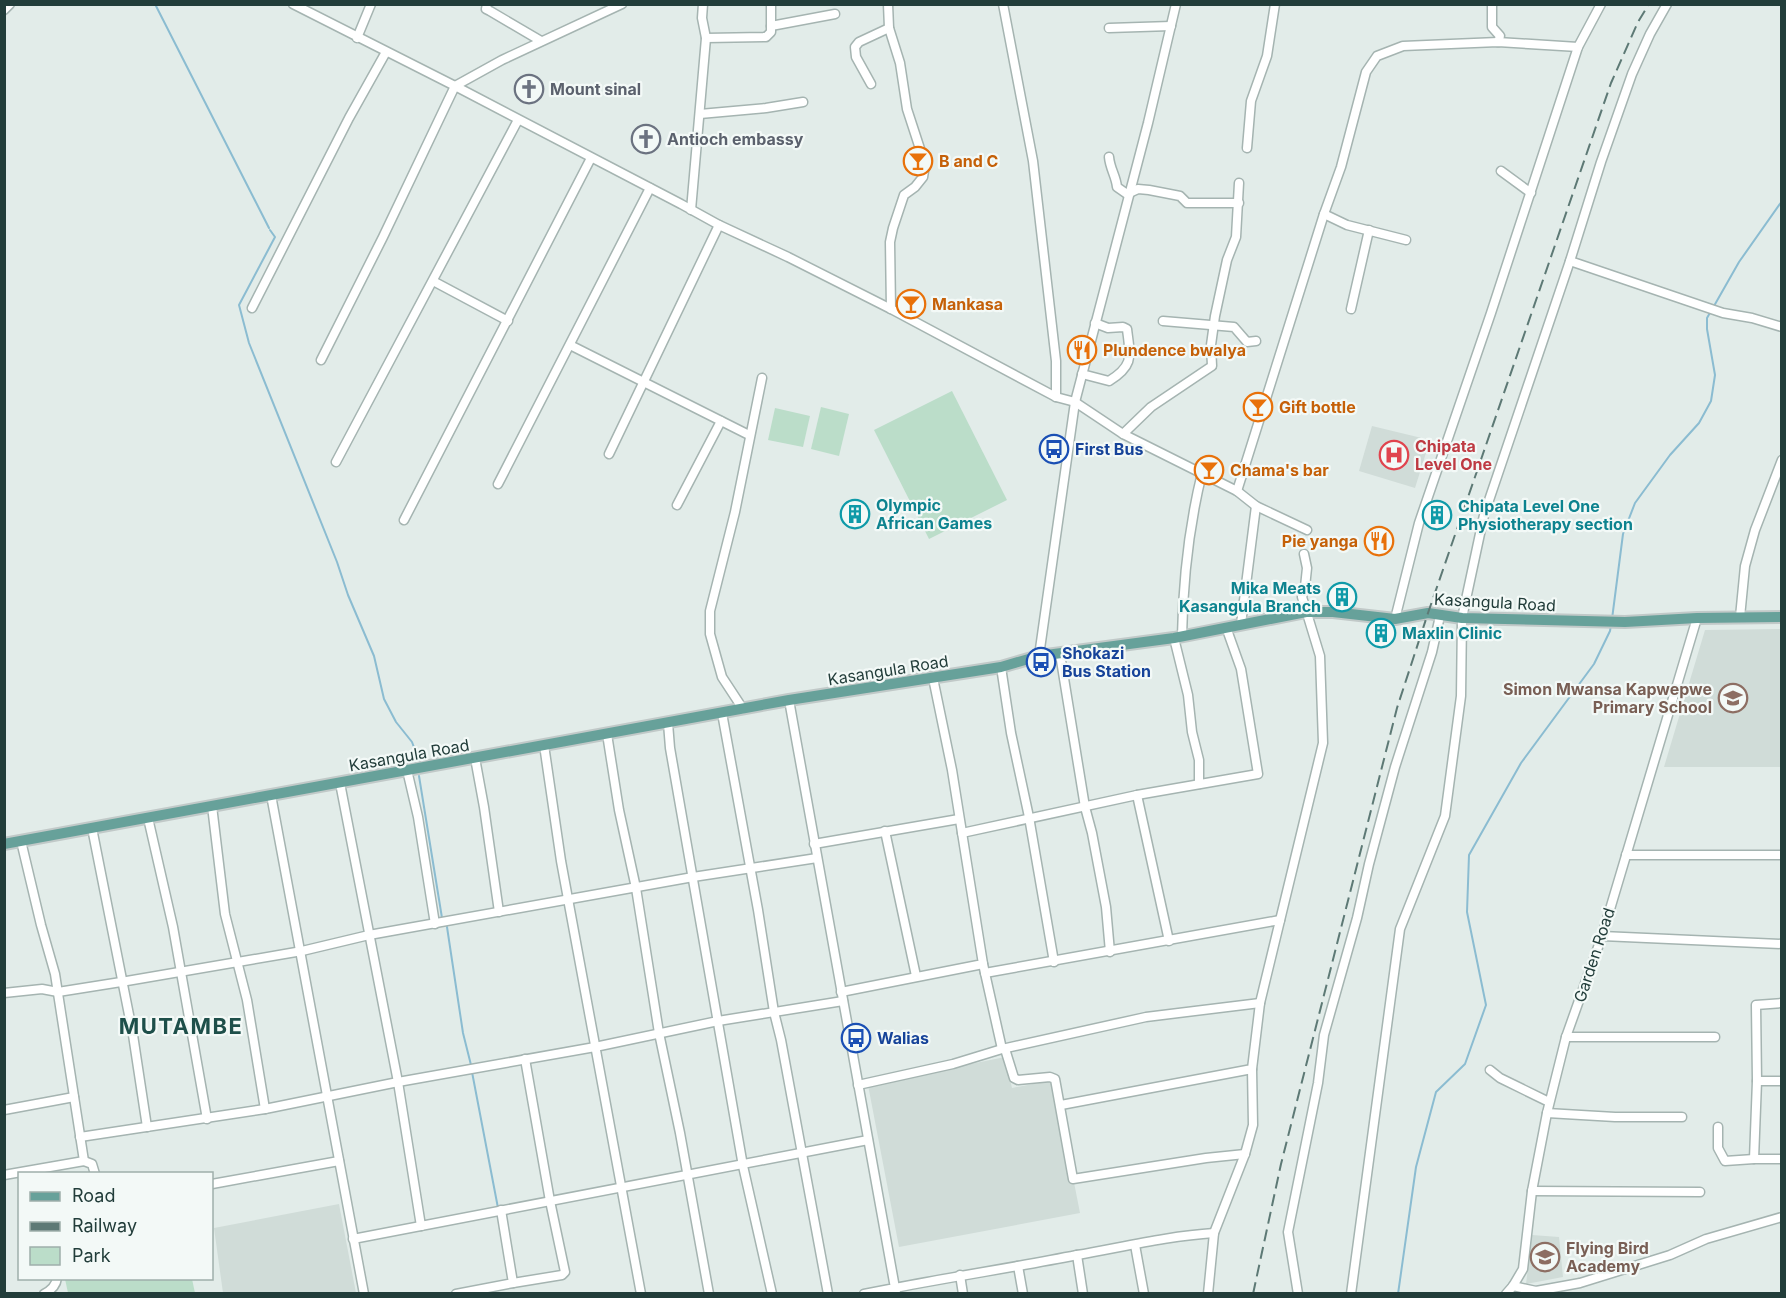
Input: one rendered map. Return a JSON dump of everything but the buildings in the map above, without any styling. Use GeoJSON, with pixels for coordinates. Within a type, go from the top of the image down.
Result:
{"type":"FeatureCollection","features":[{"type":"Feature","properties":{"kind":"main road","name":"Kasangula Road"},"geometry":{"type":"LineString","coordinates":[[4,844],[789,700],[1001,667],[1039,656],[1178,637],[1306,612],[1332,612],[1395,619],[1428,613],[1462,618],[1600,622],[1782,617]]}},
{"type":"Feature","properties":{"kind":"street"},"geometry":{"type":"LineString","coordinates":[[4,10],[10,4]]}},
{"type":"Feature","properties":{"kind":"street"},"geometry":{"type":"LineString","coordinates":[[293,4],[455,86],[719,225],[891,309],[1056,398],[1075,402],[1123,434],[1237,491],[1256,506],[1306,530]]}},
{"type":"Feature","properties":{"kind":"street"},"geometry":{"type":"LineString","coordinates":[[357,38],[371,4]]}},
{"type":"Feature","properties":{"kind":"street"},"geometry":{"type":"LineString","coordinates":[[487,4],[486,9],[541,41]]}},
{"type":"Feature","properties":{"kind":"street"},"geometry":{"type":"LineString","coordinates":[[321,360],[455,86],[502,60],[622,4]]}},
{"type":"Feature","properties":{"kind":"street"},"geometry":{"type":"LineString","coordinates":[[691,210],[706,38],[702,18],[703,4]]}},
{"type":"Feature","properties":{"kind":"street"},"geometry":{"type":"LineString","coordinates":[[706,38],[766,37],[770,35],[771,4]]}},
{"type":"Feature","properties":{"kind":"street"},"geometry":{"type":"LineString","coordinates":[[888,4],[889,28],[900,63],[907,109],[923,158],[924,171],[923,177],[915,187],[904,195],[893,228],[890,242],[891,309]]}},
{"type":"Feature","properties":{"kind":"street"},"geometry":{"type":"LineString","coordinates":[[1003,4],[1033,160],[1056,361],[1056,398]]}},
{"type":"Feature","properties":{"kind":"street"},"geometry":{"type":"LineString","coordinates":[[1039,656],[1075,402],[1176,4]]}},
{"type":"Feature","properties":{"kind":"street"},"geometry":{"type":"LineString","coordinates":[[1246,148],[1251,101],[1267,56],[1275,4]]}},
{"type":"Feature","properties":{"kind":"street"},"geometry":{"type":"LineString","coordinates":[[1395,619],[1419,523],[1578,47],[1601,4]]}},
{"type":"Feature","properties":{"kind":"street"},"geometry":{"type":"LineString","coordinates":[[1351,1293],[1400,929],[1445,816],[1461,696],[1462,618],[1484,515],[1632,74],[1667,4]]}},
{"type":"Feature","properties":{"kind":"street"},"geometry":{"type":"LineString","coordinates":[[1492,6],[1492,27],[1500,36],[1498,42]]}},
{"type":"Feature","properties":{"kind":"street"},"geometry":{"type":"LineString","coordinates":[[771,26],[836,14]]}},
{"type":"Feature","properties":{"kind":"street"},"geometry":{"type":"LineString","coordinates":[[1109,28],[1171,26]]}},
{"type":"Feature","properties":{"kind":"street"},"geometry":{"type":"LineString","coordinates":[[871,84],[855,57],[855,47],[859,42],[889,28]]}},
{"type":"Feature","properties":{"kind":"street"},"geometry":{"type":"LineString","coordinates":[[1237,491],[1324,214],[1341,167],[1366,72],[1377,56],[1403,46],[1498,42],[1578,47]]}},
{"type":"Feature","properties":{"kind":"street"},"geometry":{"type":"LineString","coordinates":[[252,308],[349,118],[386,52]]}},
{"type":"Feature","properties":{"kind":"street"},"geometry":{"type":"LineString","coordinates":[[700,114],[803,102]]}},
{"type":"Feature","properties":{"kind":"street"},"geometry":{"type":"LineString","coordinates":[[336,462],[518,120]]}},
{"type":"Feature","properties":{"kind":"street"},"geometry":{"type":"LineString","coordinates":[[1110,157],[1110,170],[1117,187],[1128,194]]}},
{"type":"Feature","properties":{"kind":"street"},"geometry":{"type":"LineString","coordinates":[[404,520],[591,158]]}},
{"type":"Feature","properties":{"kind":"street"},"geometry":{"type":"LineString","coordinates":[[1501,171],[1530,193]]}},
{"type":"Feature","properties":{"kind":"street"},"geometry":{"type":"LineString","coordinates":[[1123,434],[1151,407],[1212,366],[1211,345],[1214,325],[1227,260],[1236,237],[1239,183]]}},
{"type":"Feature","properties":{"kind":"street"},"geometry":{"type":"LineString","coordinates":[[498,484],[650,188]]}},
{"type":"Feature","properties":{"kind":"street"},"geometry":{"type":"LineString","coordinates":[[1128,194],[1138,189],[1180,196],[1187,203],[1239,203]]}},
{"type":"Feature","properties":{"kind":"street"},"geometry":{"type":"LineString","coordinates":[[1324,214],[1347,225],[1406,240]]}},
{"type":"Feature","properties":{"kind":"street"},"geometry":{"type":"LineString","coordinates":[[609,454],[719,225]]}},
{"type":"Feature","properties":{"kind":"street"},"geometry":{"type":"LineString","coordinates":[[1351,309],[1370,231]]}},
{"type":"Feature","properties":{"kind":"street"},"geometry":{"type":"LineString","coordinates":[[1570,261],[1723,313],[1752,318],[1782,327]]}},
{"type":"Feature","properties":{"kind":"street"},"geometry":{"type":"LineString","coordinates":[[433,281],[508,321]]}},
{"type":"Feature","properties":{"kind":"street"},"geometry":{"type":"LineString","coordinates":[[1163,321],[1234,327],[1247,342],[1256,341]]}},
{"type":"Feature","properties":{"kind":"street"},"geometry":{"type":"LineString","coordinates":[[1082,374],[1109,381],[1128,366],[1130,361],[1127,329],[1108,328],[1095,323]]}},
{"type":"Feature","properties":{"kind":"street"},"geometry":{"type":"LineString","coordinates":[[570,345],[749,435]]}},
{"type":"Feature","properties":{"kind":"street"},"geometry":{"type":"LineString","coordinates":[[743,709],[722,677],[710,634],[710,611],[735,512],[762,378]]}},
{"type":"Feature","properties":{"kind":"street"},"geometry":{"type":"LineString","coordinates":[[677,505],[721,421]]}},
{"type":"Feature","properties":{"kind":"street"},"geometry":{"type":"LineString","coordinates":[[1740,617],[1745,566],[1755,530],[1782,460]]}},
{"type":"Feature","properties":{"kind":"street"},"geometry":{"type":"LineString","coordinates":[[1199,784],[1199,760],[1192,732],[1178,637],[1192,512],[1202,473]]}},
{"type":"Feature","properties":{"kind":"street"},"geometry":{"type":"LineString","coordinates":[[1241,624],[1256,506]]}},
{"type":"Feature","properties":{"kind":"street"},"geometry":{"type":"LineString","coordinates":[[1208,1293],[1214,1233],[1245,1154],[1252,1125],[1251,1069],[1260,1003],[1323,743],[1320,656],[1302,597],[1307,568],[1304,554]]}},
{"type":"Feature","properties":{"kind":"street"},"geometry":{"type":"LineString","coordinates":[[1298,1293],[1288,1232],[1318,1083],[1324,1035],[1357,918],[1395,767],[1432,652],[1440,616]]}},
{"type":"Feature","properties":{"kind":"street","name":"Garden Road"},"geometry":{"type":"LineString","coordinates":[[1506,1293],[1523,1269],[1532,1191],[1549,1102],[1566,1037],[1602,936],[1697,618]]}},
{"type":"Feature","properties":{"kind":"street"},"geometry":{"type":"LineString","coordinates":[[962,833],[1137,795],[1258,774],[1241,669],[1226,627]]}},
{"type":"Feature","properties":{"kind":"street"},"geometry":{"type":"LineString","coordinates":[[1060,654],[1084,807],[1092,833],[1106,907],[1110,952]]}},
{"type":"Feature","properties":{"kind":"street"},"geometry":{"type":"LineString","coordinates":[[1001,667],[1011,734],[1029,818],[1054,962]]}},
{"type":"Feature","properties":{"kind":"street"},"geometry":{"type":"LineString","coordinates":[[933,678],[962,833],[984,969],[1004,1049],[1014,1078],[1018,1080],[1050,1077],[1054,1079],[1061,1105],[1073,1179],[1245,1154]]}},
{"type":"Feature","properties":{"kind":"street"},"geometry":{"type":"LineString","coordinates":[[789,700],[896,1291]]}},
{"type":"Feature","properties":{"kind":"street"},"geometry":{"type":"LineString","coordinates":[[722,713],[751,868],[774,1012],[828,1293]]}},
{"type":"Feature","properties":{"kind":"street"},"geometry":{"type":"LineString","coordinates":[[668,723],[670,748],[743,1166],[772,1293]]}},
{"type":"Feature","properties":{"kind":"street"},"geometry":{"type":"LineString","coordinates":[[607,734],[619,810],[636,888],[659,1034],[709,1293]]}},
{"type":"Feature","properties":{"kind":"street"},"geometry":{"type":"LineString","coordinates":[[544,745],[555,824],[641,1293]]}},
{"type":"Feature","properties":{"kind":"street"},"geometry":{"type":"LineString","coordinates":[[475,758],[498,912]]}},
{"type":"Feature","properties":{"kind":"street"},"geometry":{"type":"LineString","coordinates":[[407,770],[418,817],[435,924]]}},
{"type":"Feature","properties":{"kind":"street"},"geometry":{"type":"LineString","coordinates":[[340,783],[398,1082],[422,1226]]}},
{"type":"Feature","properties":{"kind":"street"},"geometry":{"type":"LineString","coordinates":[[271,795],[302,951],[364,1293]]}},
{"type":"Feature","properties":{"kind":"street"},"geometry":{"type":"LineString","coordinates":[[1137,795],[1169,941]]}},
{"type":"Feature","properties":{"kind":"street"},"geometry":{"type":"LineString","coordinates":[[212,806],[223,905],[251,1020],[265,1109]]}},
{"type":"Feature","properties":{"kind":"street"},"geometry":{"type":"LineString","coordinates":[[148,818],[173,927],[207,1119]]}},
{"type":"Feature","properties":{"kind":"street"},"geometry":{"type":"LineString","coordinates":[[814,844],[959,819]]}},
{"type":"Feature","properties":{"kind":"street"},"geometry":{"type":"LineString","coordinates":[[92,828],[133,1035],[147,1127]]}},
{"type":"Feature","properties":{"kind":"street"},"geometry":{"type":"LineString","coordinates":[[885,831],[916,976]]}},
{"type":"Feature","properties":{"kind":"street"},"geometry":{"type":"LineString","coordinates":[[21,841],[40,925],[56,974],[84,1161]]}},
{"type":"Feature","properties":{"kind":"street"},"geometry":{"type":"LineString","coordinates":[[1626,855],[1782,855]]}},
{"type":"Feature","properties":{"kind":"street"},"geometry":{"type":"LineString","coordinates":[[4,993],[42,989],[58,992],[121,982],[302,951],[369,936],[693,877],[817,858]]}},
{"type":"Feature","properties":{"kind":"street"},"geometry":{"type":"LineString","coordinates":[[80,1137],[265,1109],[398,1082],[596,1047],[718,1021],[774,1012],[916,976],[1054,962],[1280,920]]}},
{"type":"Feature","properties":{"kind":"street"},"geometry":{"type":"LineString","coordinates":[[1602,936],[1782,944]]}},
{"type":"Feature","properties":{"kind":"street"},"geometry":{"type":"LineString","coordinates":[[858,1085],[1146,1017],[1260,1003]]}},
{"type":"Feature","properties":{"kind":"street"},"geometry":{"type":"LineString","coordinates":[[1754,1160],[1757,1081],[1755,1005],[1782,1003]]}},
{"type":"Feature","properties":{"kind":"street"},"geometry":{"type":"LineString","coordinates":[[1566,1037],[1714,1037]]}},
{"type":"Feature","properties":{"kind":"street"},"geometry":{"type":"LineString","coordinates":[[456,1293],[562,1275],[566,1272],[550,1200],[525,1059]]}},
{"type":"Feature","properties":{"kind":"street"},"geometry":{"type":"LineString","coordinates":[[1061,1105],[1251,1069]]}},
{"type":"Feature","properties":{"kind":"street"},"geometry":{"type":"LineString","coordinates":[[1490,1070],[1500,1078],[1549,1102]]}},
{"type":"Feature","properties":{"kind":"street"},"geometry":{"type":"LineString","coordinates":[[1757,1081],[1782,1081]]}},
{"type":"Feature","properties":{"kind":"street"},"geometry":{"type":"LineString","coordinates":[[4,1110],[74,1097]]}},
{"type":"Feature","properties":{"kind":"street"},"geometry":{"type":"LineString","coordinates":[[1547,1113],[1615,1117],[1682,1117]]}},
{"type":"Feature","properties":{"kind":"street"},"geometry":{"type":"LineString","coordinates":[[1718,1127],[1718,1148],[1725,1161],[1782,1159]]}},
{"type":"Feature","properties":{"kind":"street"},"geometry":{"type":"LineString","coordinates":[[353,1239],[550,1200],[743,1166],[868,1140]]}},
{"type":"Feature","properties":{"kind":"street"},"geometry":{"type":"LineString","coordinates":[[21,1172],[84,1161],[92,1164],[95,1172]]}},
{"type":"Feature","properties":{"kind":"street"},"geometry":{"type":"LineString","coordinates":[[213,1184],[339,1161]]}},
{"type":"Feature","properties":{"kind":"street"},"geometry":{"type":"LineString","coordinates":[[1532,1191],[1700,1192]]}},
{"type":"Feature","properties":{"kind":"street"},"geometry":{"type":"LineString","coordinates":[[501,1210],[513,1283]]}},
{"type":"Feature","properties":{"kind":"street"},"geometry":{"type":"LineString","coordinates":[[1513,1286],[1536,1291],[1580,1283],[1670,1255],[1706,1239],[1782,1216]]}},
{"type":"Feature","properties":{"kind":"street"},"geometry":{"type":"LineString","coordinates":[[864,1293],[896,1291],[960,1275],[1077,1256],[1157,1239],[1214,1233]]}},
{"type":"Feature","properties":{"kind":"street"},"geometry":{"type":"LineString","coordinates":[[1135,1245],[1144,1293]]}},
{"type":"Feature","properties":{"kind":"street"},"geometry":{"type":"LineString","coordinates":[[1077,1256],[1083,1293]]}},
{"type":"Feature","properties":{"kind":"street"},"geometry":{"type":"LineString","coordinates":[[1018,1266],[1023,1293]]}},
{"type":"Feature","properties":{"kind":"street"},"geometry":{"type":"LineString","coordinates":[[960,1275],[963,1293]]}},
{"type":"Feature","properties":{"kind":"street"},"geometry":{"type":"LineString","coordinates":[[44,1293],[49,1292],[57,1280]]}},
{"type":"Feature","properties":{"kind":"shaded area","name":"Chipata Level One"},"geometry":{"type":"Polygon","coordinates":[[[1372,426],[1430,440],[1415,488],[1359,471],[1372,426]]]}},
{"type":"Feature","properties":{"kind":"shaded area","name":"Simon Mwansa Kapwepwe Primary School"},"geometry":{"type":"Polygon","coordinates":[[[1781,629],[1781,767],[1664,767],[1705,630],[1781,629]]]}},
{"type":"Feature","properties":{"kind":"shaded area"},"geometry":{"type":"Polygon","coordinates":[[[1005,1057],[1012,1088],[1054,1080],[1080,1213],[899,1247],[868,1085],[1005,1057]]]}},
{"type":"Feature","properties":{"kind":"shaded area"},"geometry":{"type":"Polygon","coordinates":[[[339,1204],[356,1293],[223,1293],[214,1228],[339,1204]]]}},
{"type":"Feature","properties":{"kind":"shaded area","name":"Flying Bird Academy"},"geometry":{"type":"Polygon","coordinates":[[[1532,1235],[1559,1237],[1563,1277],[1526,1284],[1532,1235]]]}},
{"type":"Feature","properties":{"kind":"green space"},"geometry":{"type":"Polygon","coordinates":[[[952,391],[1007,500],[929,539],[874,430],[952,391]]]}},
{"type":"Feature","properties":{"kind":"green space"},"geometry":{"type":"Polygon","coordinates":[[[821,407],[849,414],[839,456],[811,449],[821,407]]]}},
{"type":"Feature","properties":{"kind":"green space"},"geometry":{"type":"Polygon","coordinates":[[[775,408],[810,416],[803,447],[768,440],[775,408]]]}},
{"type":"Feature","properties":{"kind":"green space"},"geometry":{"type":"Polygon","coordinates":[[[65,1280],[192,1280],[195,1293],[68,1293],[65,1280]]]}},
{"type":"Feature","properties":{"kind":"waterway"},"geometry":{"type":"LineString","coordinates":[[155,4],[269,228]]}},
{"type":"Feature","properties":{"kind":"waterway"},"geometry":{"type":"LineString","coordinates":[[1714,306],[1739,262],[1782,201]]}},
{"type":"Feature","properties":{"kind":"waterway"},"geometry":{"type":"LineString","coordinates":[[270,230],[275,237],[239,305],[249,343],[374,656],[384,699],[396,722],[412,742],[419,761]]}},
{"type":"Feature","properties":{"kind":"waterway"},"geometry":{"type":"LineString","coordinates":[[1612,619],[1623,534],[1635,503],[1670,455],[1699,423],[1711,401],[1715,375],[1707,329],[1707,318],[1711,311]]}},
{"type":"Feature","properties":{"kind":"waterway"},"geometry":{"type":"LineString","coordinates":[[1398,1294],[1416,1167],[1436,1092],[1465,1064],[1486,1005],[1467,912],[1469,855],[1521,763],[1594,664],[1611,625]]}},
{"type":"Feature","properties":{"kind":"waterway"},"geometry":{"type":"LineString","coordinates":[[419,776],[442,918]]}},
{"type":"Feature","properties":{"kind":"waterway"},"geometry":{"type":"LineString","coordinates":[[447,927],[463,1033],[471,1065]]}},
{"type":"Feature","properties":{"kind":"waterway"},"geometry":{"type":"LineString","coordinates":[[472,1072],[498,1208]]}},
{"type":"Feature","properties":{"kind":"railway"},"geometry":{"type":"LineString","coordinates":[[1253,1294],[1281,1164],[1397,708],[1611,83],[1638,22],[1649,4]]}},
{"type":"Feature","properties":{"kind":"place","name":"Mount sinal"},"geometry":{"type":"Point","coordinates":[529,89]}},
{"type":"Feature","properties":{"kind":"place","name":"Antioch embassy"},"geometry":{"type":"Point","coordinates":[646,139]}},
{"type":"Feature","properties":{"kind":"place","name":"B and C"},"geometry":{"type":"Point","coordinates":[918,161]}},
{"type":"Feature","properties":{"kind":"place","name":"Mankasa"},"geometry":{"type":"Point","coordinates":[911,304]}},
{"type":"Feature","properties":{"kind":"place","name":"Plundence bwalya"},"geometry":{"type":"Point","coordinates":[1082,350]}},
{"type":"Feature","properties":{"kind":"place","name":"Gift bottle"},"geometry":{"type":"Point","coordinates":[1258,407]}},
{"type":"Feature","properties":{"kind":"place","name":"First Bus"},"geometry":{"type":"Point","coordinates":[1054,449]}},
{"type":"Feature","properties":{"kind":"place","name":"Chipata Level One"},"geometry":{"type":"Point","coordinates":[1394,455]}},
{"type":"Feature","properties":{"kind":"place","name":"Chama's bar"},"geometry":{"type":"Point","coordinates":[1209,470]}},
{"type":"Feature","properties":{"kind":"place","name":"Olympic African Games"},"geometry":{"type":"Point","coordinates":[855,514]}},
{"type":"Feature","properties":{"kind":"place","name":"Chipata Level One Physiotherapy section"},"geometry":{"type":"Point","coordinates":[1437,515]}},
{"type":"Feature","properties":{"kind":"place","name":"Pie yanga"},"geometry":{"type":"Point","coordinates":[1379,541]}},
{"type":"Feature","properties":{"kind":"place","name":"Mika Meats Kasangula Branch"},"geometry":{"type":"Point","coordinates":[1342,597]}},
{"type":"Feature","properties":{"kind":"place","name":"Maxlin Clinic"},"geometry":{"type":"Point","coordinates":[1381,633]}},
{"type":"Feature","properties":{"kind":"place","name":"Shokazi Bus Station"},"geometry":{"type":"Point","coordinates":[1041,662]}},
{"type":"Feature","properties":{"kind":"place","name":"Simon Mwansa Kapwepwe Primary School"},"geometry":{"type":"Point","coordinates":[1733,698]}},
{"type":"Feature","properties":{"kind":"place","name":"Walias"},"geometry":{"type":"Point","coordinates":[856,1038]}},
{"type":"Feature","properties":{"kind":"place","name":"Flying Bird Academy"},"geometry":{"type":"Point","coordinates":[1545,1257]}},
{"type":"Feature","properties":{"kind":"district","name":"MUTAMBE"},"geometry":{"type":"Point","coordinates":[181,1026]}}]}
